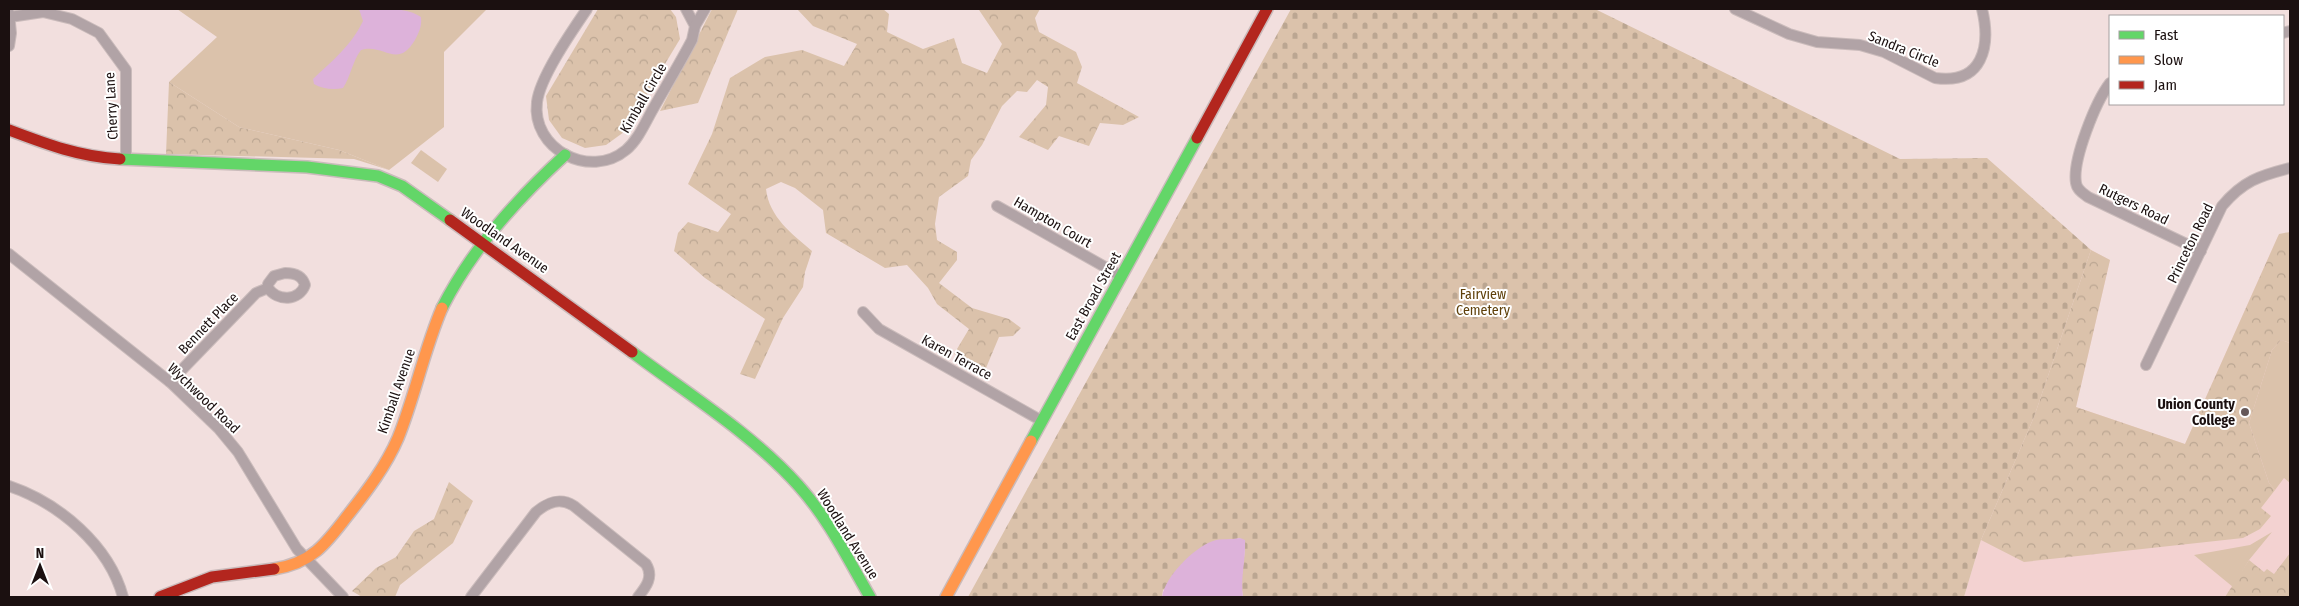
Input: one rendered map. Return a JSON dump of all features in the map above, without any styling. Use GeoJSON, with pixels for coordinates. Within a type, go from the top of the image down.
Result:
{"type":"FeatureCollection","features":[{"type":"Feature","properties":{"kind":"street","name":"Kimball Circle"},"geometry":{"type":"LineString","coordinates":[[586,9],[543,83],[537,104],[537,115],[542,132],[548,141],[565,155],[588,162],[605,161],[625,151],[633,143],[688,48],[695,26],[706,9]]}},
{"type":"Feature","properties":{"kind":"street"},"geometry":{"type":"LineString","coordinates":[[686,9],[695,26]]}},
{"type":"Feature","properties":{"kind":"street","name":"East Broad Street"},"geometry":{"type":"LineString","coordinates":[[946,597],[1267,9]]}},
{"type":"Feature","properties":{"kind":"street","name":"Sandra Circle"},"geometry":{"type":"LineString","coordinates":[[1734,9],[1789,34],[1818,42],[1860,45],[1884,52],[1935,78],[1943,79],[1960,76],[1974,67],[1980,60],[1986,44],[1982,9]]}},
{"type":"Feature","properties":{"kind":"street","name":"Cherry Lane"},"geometry":{"type":"LineString","coordinates":[[9,16],[43,12],[72,19],[98,34],[126,70],[126,160]]}},
{"type":"Feature","properties":{"kind":"street"},"geometry":{"type":"LineString","coordinates":[[9,16],[11,33],[9,46]]}},
{"type":"Feature","properties":{"kind":"street","name":"Rutgers Road"},"geometry":{"type":"LineString","coordinates":[[2109,84],[2103,92],[2082,144],[2076,171],[2076,184],[2079,190],[2088,197],[2201,251]]}},
{"type":"Feature","properties":{"kind":"street","name":"Woodland Avenue"},"geometry":{"type":"LineString","coordinates":[[9,130],[62,150],[101,158],[307,167],[378,176],[402,186],[570,304],[706,407],[797,484],[822,516],[870,597]]}},
{"type":"Feature","properties":{"kind":"street","name":"Kimball Avenue"},"geometry":{"type":"LineString","coordinates":[[160,597],[181,587],[218,576],[282,567],[306,560],[324,547],[368,489],[397,438],[419,367],[442,306],[483,243],[519,201],[565,155]]}},
{"type":"Feature","properties":{"kind":"street","name":"Princeton Road"},"geometry":{"type":"LineString","coordinates":[[2146,365],[2222,206],[2236,190],[2248,181],[2290,168]]}},
{"type":"Feature","properties":{"kind":"street","name":"Hampton Court"},"geometry":{"type":"LineString","coordinates":[[997,206],[1121,276]]}},
{"type":"Feature","properties":{"kind":"street","name":"Wychwood Road"},"geometry":{"type":"LineString","coordinates":[[9,254],[170,382],[219,429],[238,452],[306,560],[343,597]]}},
{"type":"Feature","properties":{"kind":"street","name":"Bennett Place"},"geometry":{"type":"LineString","coordinates":[[170,382],[256,294],[268,288]]}},
{"type":"Feature","properties":{"kind":"street","name":"Karen Terrace"},"geometry":{"type":"LineString","coordinates":[[863,312],[879,329],[1042,421]]}},
{"type":"Feature","properties":{"kind":"street"},"geometry":{"type":"LineString","coordinates":[[9,486],[27,492],[84,532],[109,566],[120,585],[123,597]]}},
{"type":"Feature","properties":{"kind":"street"},"geometry":{"type":"LineString","coordinates":[[471,597],[536,512],[544,506],[559,500],[567,501],[574,506],[646,564],[649,569],[650,580],[638,597]]}},
{"type":"Feature","properties":{"kind":"shaded area"},"geometry":{"type":"Polygon","coordinates":[[[359,9],[391,9],[415,13],[421,17],[420,29],[415,40],[402,53],[396,55],[377,50],[361,50],[343,88],[328,89],[314,84],[313,79],[341,52],[358,30],[363,21],[359,9]]]}},
{"type":"Feature","properties":{"kind":"shaded area","name":"Union County College"},"geometry":{"type":"Polygon","coordinates":[[[2290,234],[2290,597],[1964,597],[1981,540],[2034,417],[2091,250],[2110,260],[2076,407],[2185,444],[2278,236],[2290,234]]]}},
{"type":"Feature","properties":{"kind":"shaded area"},"geometry":{"type":"Polygon","coordinates":[[[1240,538],[1245,540],[1243,597],[1162,597],[1164,589],[1174,572],[1197,550],[1216,540],[1240,538]]]}},
{"type":"Feature","properties":{"kind":"green space"},"geometry":{"type":"Polygon","coordinates":[[[177,9],[487,9],[444,52],[444,127],[389,170],[339,150],[239,127],[169,82],[217,37],[177,9]]]}},
{"type":"Feature","properties":{"kind":"green space"},"geometry":{"type":"Polygon","coordinates":[[[598,9],[670,9],[676,17],[680,39],[624,132],[606,145],[585,148],[562,138],[549,120],[546,96],[598,9]]]}},
{"type":"Feature","properties":{"kind":"green space"},"geometry":{"type":"Polygon","coordinates":[[[712,9],[738,9],[698,103],[660,111],[712,9]]]}},
{"type":"Feature","properties":{"kind":"green space"},"geometry":{"type":"Polygon","coordinates":[[[797,9],[883,9],[889,14],[887,32],[923,49],[954,38],[962,63],[987,73],[1002,44],[979,10],[1040,9],[1035,18],[1039,32],[1076,52],[1082,67],[1077,83],[1139,117],[1123,125],[1100,123],[1089,146],[1059,136],[1048,150],[1019,137],[1046,105],[1048,87],[1037,80],[1027,92],[1017,91],[1002,106],[982,145],[971,160],[968,176],[939,197],[935,224],[937,240],[957,252],[957,260],[939,283],[972,308],[1009,319],[1021,328],[1013,336],[999,337],[986,368],[954,354],[969,329],[937,304],[928,288],[907,265],[885,268],[826,233],[823,210],[795,188],[781,182],[766,189],[772,208],[783,224],[812,251],[805,272],[803,287],[783,318],[755,379],[740,374],[765,319],[705,278],[674,251],[678,233],[688,222],[718,232],[731,214],[688,184],[712,134],[730,78],[765,57],[802,50],[844,66],[857,44],[813,26],[797,9]]]}},
{"type":"Feature","properties":{"kind":"green space","name":"Fairview Cemetery"},"geometry":{"type":"Polygon","coordinates":[[[1291,9],[1595,9],[1900,159],[1987,158],[2091,250],[2034,417],[1981,540],[1964,597],[1243,597],[1241,583],[1245,549],[1240,538],[1233,540],[1163,590],[1162,597],[968,597],[1291,9]]]}},
{"type":"Feature","properties":{"kind":"green space"},"geometry":{"type":"Polygon","coordinates":[[[169,82],[239,127],[339,150],[389,170],[354,159],[166,154],[169,82]]]}},
{"type":"Feature","properties":{"kind":"green space"},"geometry":{"type":"Polygon","coordinates":[[[421,150],[447,169],[438,182],[411,163],[421,150]]]}},
{"type":"Feature","properties":{"kind":"green space","name":"Union County College"},"geometry":{"type":"Polygon","coordinates":[[[2290,232],[2290,343],[2281,340],[2272,350],[2249,423],[2269,483],[2275,490],[2261,508],[2271,516],[2260,529],[2243,538],[2024,562],[1981,540],[2034,417],[2091,250],[2110,260],[2076,407],[2185,444],[2279,234],[2290,232]]]}},
{"type":"Feature","properties":{"kind":"green space"},"geometry":{"type":"Polygon","coordinates":[[[2281,340],[2290,343],[2290,483],[2284,478],[2275,490],[2269,483],[2249,423],[2272,350],[2281,340]]]}},
{"type":"Feature","properties":{"kind":"green space"},"geometry":{"type":"Polygon","coordinates":[[[449,482],[473,501],[453,543],[400,585],[395,597],[362,597],[352,591],[376,568],[396,557],[414,531],[434,519],[449,482]]]}},
{"type":"Feature","properties":{"kind":"green space"},"geometry":{"type":"Polygon","coordinates":[[[2272,532],[2249,560],[2233,587],[2194,555],[2250,545],[2272,532]]]}},
{"type":"Feature","properties":{"kind":"green space"},"geometry":{"type":"Polygon","coordinates":[[[2290,553],[2290,597],[2225,597],[2249,560],[2264,572],[2267,569],[2274,574],[2290,553]]]}},
{"type":"Feature","properties":{"kind":"traffic: fast"},"geometry":{"type":"LineString","coordinates":[[1031,441],[1197,138]]}},
{"type":"Feature","properties":{"kind":"traffic: fast"},"geometry":{"type":"LineString","coordinates":[[442,308],[467,266],[496,226],[565,155]]}},
{"type":"Feature","properties":{"kind":"traffic: fast"},"geometry":{"type":"LineString","coordinates":[[120,159],[307,167],[378,176],[402,186],[450,220]]}},
{"type":"Feature","properties":{"kind":"traffic: fast"},"geometry":{"type":"LineString","coordinates":[[632,352],[740,431],[780,466],[819,511],[870,597]]}},
{"type":"Feature","properties":{"kind":"traffic: slow"},"geometry":{"type":"LineString","coordinates":[[274,569],[298,562],[317,551],[362,497],[382,468],[398,438],[442,308]]}},
{"type":"Feature","properties":{"kind":"traffic: slow"},"geometry":{"type":"LineString","coordinates":[[946,597],[1031,441]]}},
{"type":"Feature","properties":{"kind":"traffic: jam"},"geometry":{"type":"LineString","coordinates":[[1197,138],[1267,9]]}},
{"type":"Feature","properties":{"kind":"traffic: jam"},"geometry":{"type":"LineString","coordinates":[[9,130],[77,153],[120,159]]}},
{"type":"Feature","properties":{"kind":"traffic: jam"},"geometry":{"type":"LineString","coordinates":[[450,220],[632,352]]}},
{"type":"Feature","properties":{"kind":"traffic: jam"},"geometry":{"type":"LineString","coordinates":[[160,597],[212,577],[274,569]]}},
{"type":"Feature","properties":{"kind":"place","name":"Union County College"},"geometry":{"type":"Point","coordinates":[2245,412]}}]}
